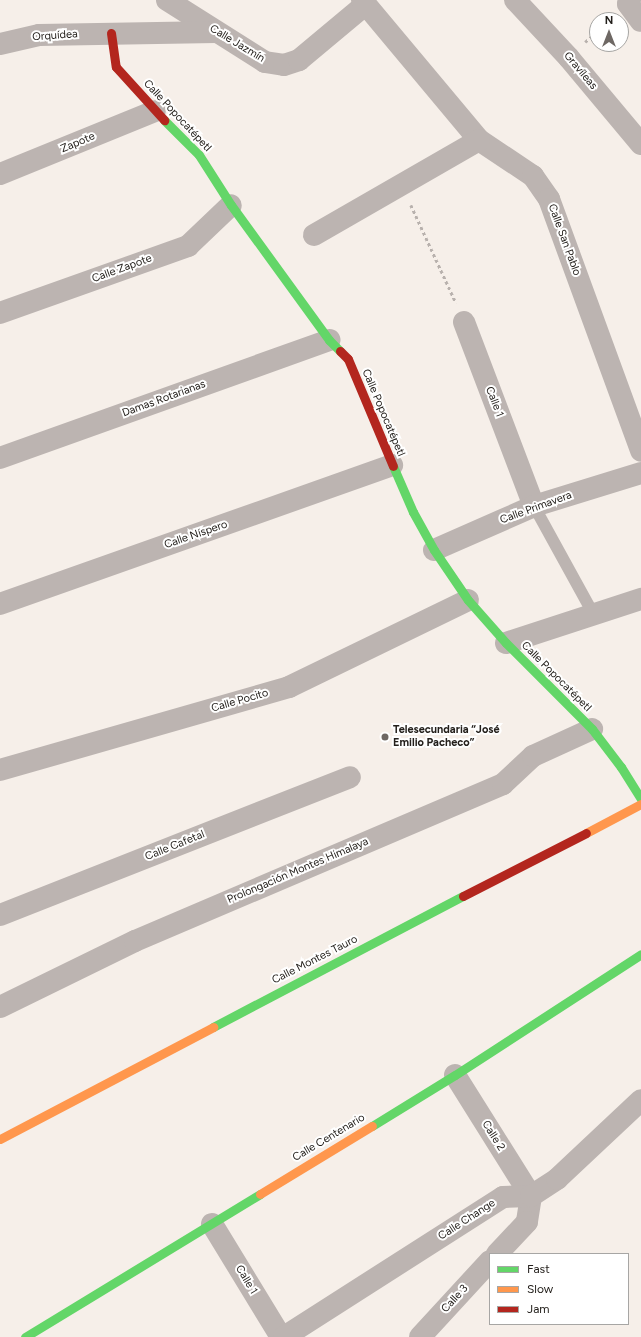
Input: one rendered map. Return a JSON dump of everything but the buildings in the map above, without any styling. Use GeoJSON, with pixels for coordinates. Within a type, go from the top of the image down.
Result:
{"type":"FeatureCollection","features":[{"type":"Feature","properties":{"kind":"street","name":"Calle Jazmín"},"geometry":{"type":"LineString","coordinates":[[167,0],[265,62],[284,65],[299,60],[364,2]]}},
{"type":"Feature","properties":{"kind":"street","name":"Gravíleas"},"geometry":{"type":"LineString","coordinates":[[516,0],[569,58],[641,144]]}},
{"type":"Feature","properties":{"kind":"street"},"geometry":{"type":"LineString","coordinates":[[630,0],[628,4],[641,21]]}},
{"type":"Feature","properties":{"kind":"street","name":"Calle San Pablo"},"geometry":{"type":"LineString","coordinates":[[364,2],[479,140],[533,176],[549,199],[641,451]]}},
{"type":"Feature","properties":{"kind":"street","name":"Orquídea"},"geometry":{"type":"LineString","coordinates":[[0,44],[39,35],[216,32]]}},
{"type":"Feature","properties":{"kind":"street","name":"Calle Popocatépetl"},"geometry":{"type":"LineString","coordinates":[[111,33],[116,67],[155,111],[199,156],[231,205],[329,340],[348,359],[413,512],[434,550],[468,600],[506,643],[592,729],[621,767],[641,799]]}},
{"type":"Feature","properties":{"kind":"street","name":"Zapote"},"geometry":{"type":"LineString","coordinates":[[0,174],[155,111]]}},
{"type":"Feature","properties":{"kind":"street"},"geometry":{"type":"LineString","coordinates":[[314,235],[479,140]]}},
{"type":"Feature","properties":{"kind":"street","name":"Calle Zapote"},"geometry":{"type":"LineString","coordinates":[[0,313],[188,246],[231,205]]}},
{"type":"Feature","properties":{"kind":"street","name":"Calle 1"},"geometry":{"type":"LineString","coordinates":[[464,322],[534,506]]}},
{"type":"Feature","properties":{"kind":"street","name":"Damas Rotarianas"},"geometry":{"type":"LineString","coordinates":[[0,458],[329,340]]}},
{"type":"Feature","properties":{"kind":"street","name":"Calle Níspero"},"geometry":{"type":"LineString","coordinates":[[0,604],[392,465]]}},
{"type":"Feature","properties":{"kind":"street","name":"Calle Primavera"},"geometry":{"type":"LineString","coordinates":[[434,550],[534,506],[641,473]]}},
{"type":"Feature","properties":{"kind":"street"},"geometry":{"type":"LineString","coordinates":[[506,643],[641,599]]}},
{"type":"Feature","properties":{"kind":"street","name":"Calle Pocito"},"geometry":{"type":"LineString","coordinates":[[0,770],[289,687],[468,600]]}},
{"type":"Feature","properties":{"kind":"street","name":"Prolongación Montes Himalaya"},"geometry":{"type":"LineString","coordinates":[[0,1007],[135,941],[502,784],[533,756],[592,729]]}},
{"type":"Feature","properties":{"kind":"street","name":"Calle Cafetal"},"geometry":{"type":"LineString","coordinates":[[0,915],[350,777]]}},
{"type":"Feature","properties":{"kind":"street","name":"Calle Montes Tauro"},"geometry":{"type":"LineString","coordinates":[[0,1139],[22,1129],[158,1055],[641,804]]}},
{"type":"Feature","properties":{"kind":"street","name":"Calle Centenario"},"geometry":{"type":"LineString","coordinates":[[25,1337],[455,1075],[641,954]]}},
{"type":"Feature","properties":{"kind":"street","name":"Calle 2"},"geometry":{"type":"LineString","coordinates":[[455,1075],[531,1196]]}},
{"type":"Feature","properties":{"kind":"street"},"geometry":{"type":"LineString","coordinates":[[498,1253],[526,1222],[531,1196],[557,1179],[641,1100]]}},
{"type":"Feature","properties":{"kind":"street","name":"Calle Change"},"geometry":{"type":"LineString","coordinates":[[282,1337],[503,1197],[531,1196]]}},
{"type":"Feature","properties":{"kind":"street","name":"Calle 1"},"geometry":{"type":"LineString","coordinates":[[212,1224],[282,1337]]}},
{"type":"Feature","properties":{"kind":"street","name":"Calle 3"},"geometry":{"type":"LineString","coordinates":[[420,1337],[489,1262]]}},
{"type":"Feature","properties":{"kind":"lane","name":"Calle 1"},"geometry":{"type":"LineString","coordinates":[[534,506],[594,615]]}},
{"type":"Feature","properties":{"kind":"path"},"geometry":{"type":"LineString","coordinates":[[402,185],[464,322]]}},
{"type":"Feature","properties":{"kind":"traffic: fast"},"geometry":{"type":"LineString","coordinates":[[164,120],[199,155],[231,205],[329,340],[340,351]]}},
{"type":"Feature","properties":{"kind":"traffic: fast"},"geometry":{"type":"LineString","coordinates":[[393,466],[413,512],[434,550],[468,600],[506,643],[592,729],[621,767],[641,799]]}},
{"type":"Feature","properties":{"kind":"traffic: fast"},"geometry":{"type":"LineString","coordinates":[[213,1027],[463,896]]}},
{"type":"Feature","properties":{"kind":"traffic: fast"},"geometry":{"type":"LineString","coordinates":[[372,1126],[455,1075],[641,954]]}},
{"type":"Feature","properties":{"kind":"traffic: fast"},"geometry":{"type":"LineString","coordinates":[[25,1337],[260,1194]]}},
{"type":"Feature","properties":{"kind":"traffic: slow"},"geometry":{"type":"LineString","coordinates":[[586,833],[641,804]]}},
{"type":"Feature","properties":{"kind":"traffic: slow"},"geometry":{"type":"LineString","coordinates":[[0,1139],[213,1027]]}},
{"type":"Feature","properties":{"kind":"traffic: slow"},"geometry":{"type":"LineString","coordinates":[[260,1194],[372,1126]]}},
{"type":"Feature","properties":{"kind":"traffic: jam"},"geometry":{"type":"LineString","coordinates":[[111,33],[116,67],[164,120]]}},
{"type":"Feature","properties":{"kind":"traffic: jam"},"geometry":{"type":"LineString","coordinates":[[340,351],[348,359],[393,466]]}},
{"type":"Feature","properties":{"kind":"traffic: jam"},"geometry":{"type":"LineString","coordinates":[[463,896],[586,833]]}},
{"type":"Feature","properties":{"kind":"place","name":"Telesecundaria “José Emilio Pacheco”"},"geometry":{"type":"Point","coordinates":[385,737]}}]}
